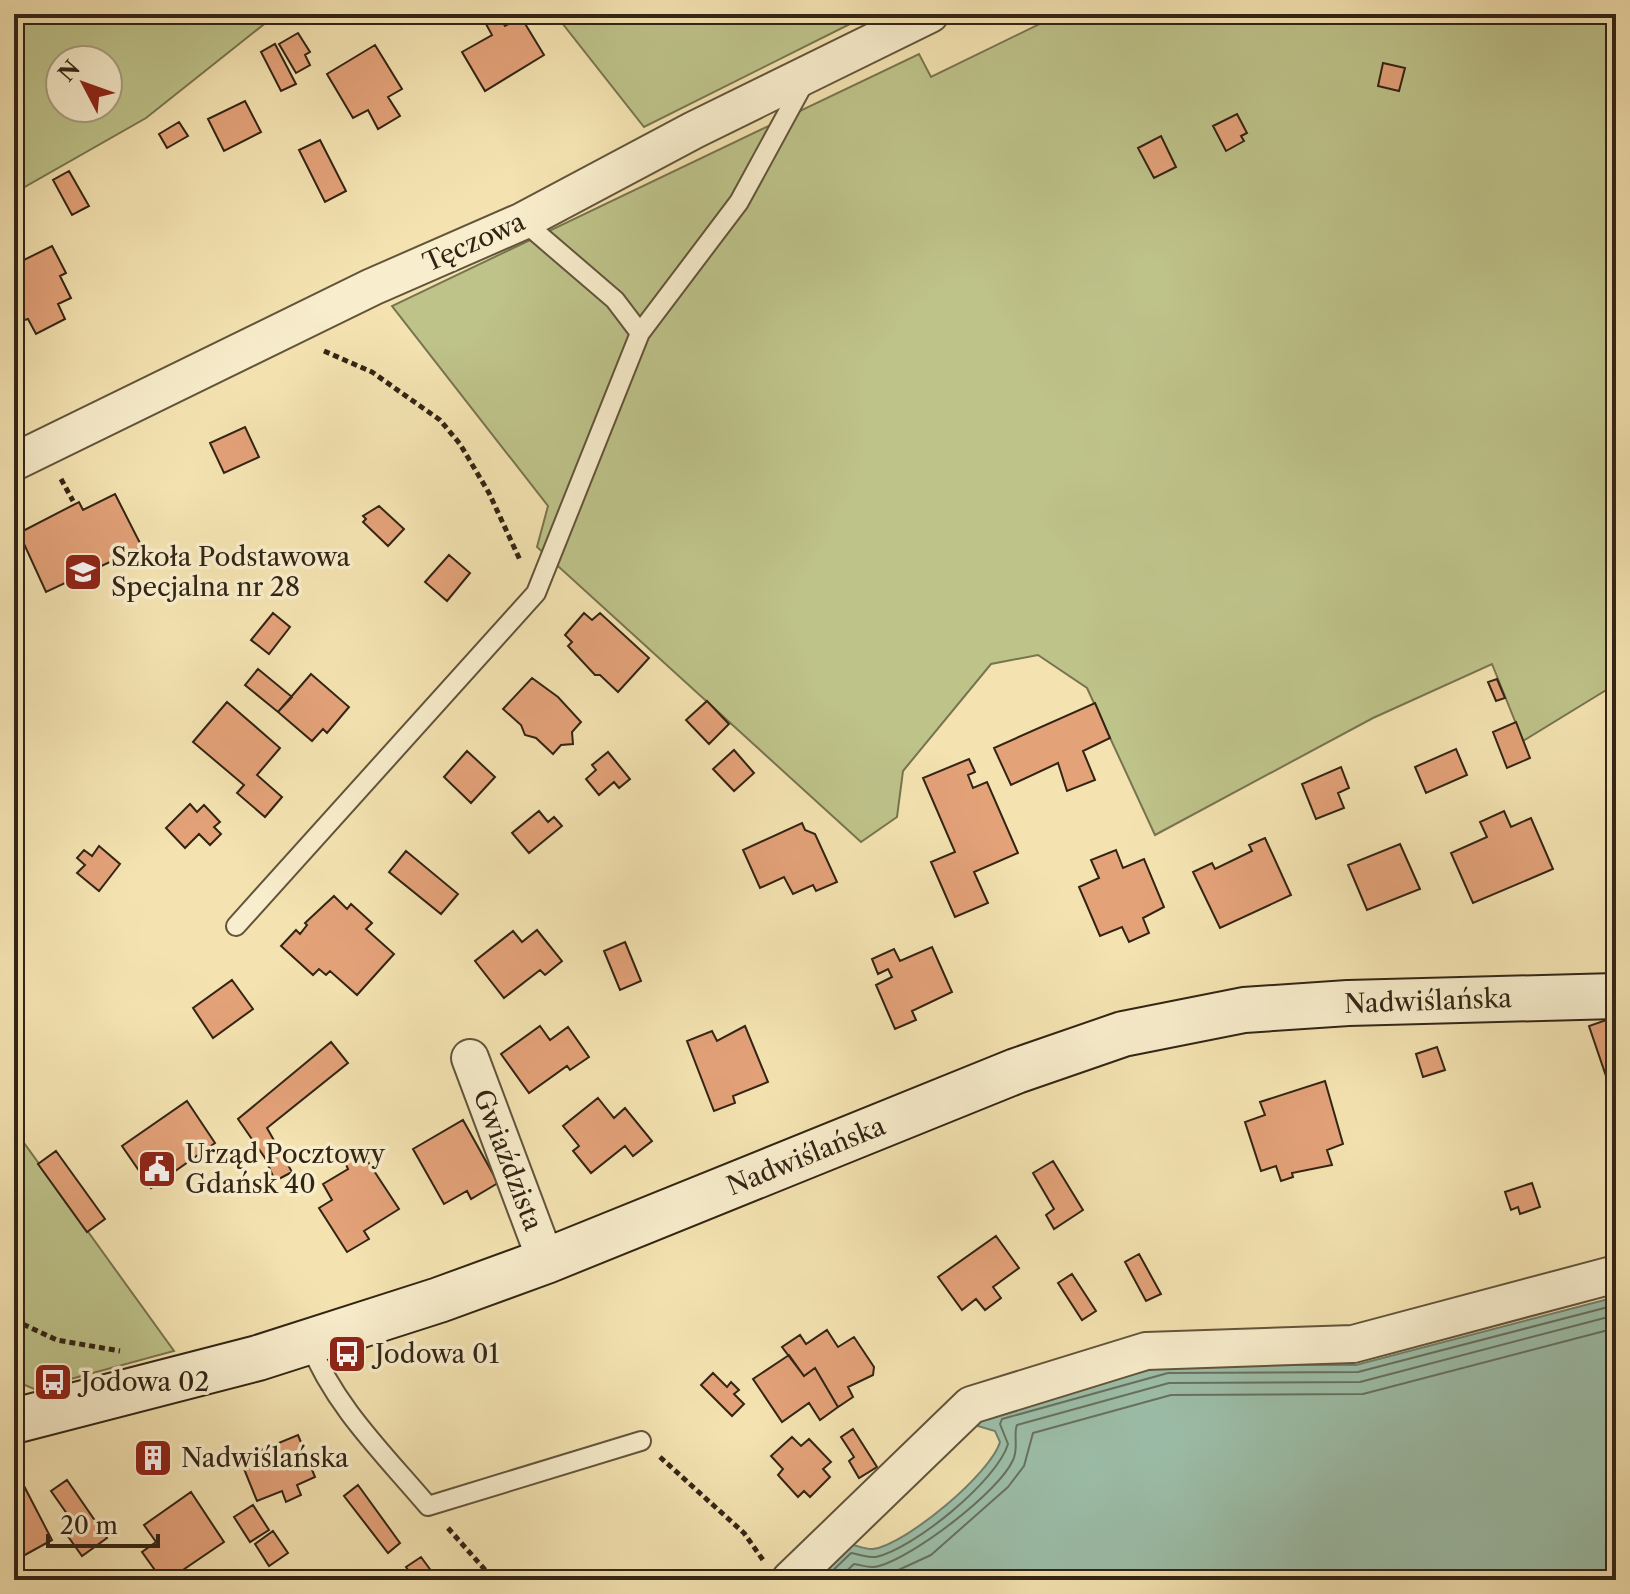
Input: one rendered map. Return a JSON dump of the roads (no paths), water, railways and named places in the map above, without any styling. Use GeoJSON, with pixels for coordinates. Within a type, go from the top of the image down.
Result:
{"type":"FeatureCollection","features":[{"type":"Feature","properties":{"kind":"street","name":"Tęczowa"},"geometry":{"type":"LineString","coordinates":[[14,462],[291,327],[523,221],[686,120],[811,72],[930,14]]}},
{"type":"Feature","properties":{"kind":"street","name":"Nadwiślańska"},"geometry":{"type":"LineString","coordinates":[[14,1421],[309,1342],[546,1261],[1016,1071],[1161,1025],[1244,1010],[1348,1003],[1616,996]]}},
{"type":"Feature","properties":{"kind":"street","name":"Gwiaździsta"},"geometry":{"type":"LineString","coordinates":[[470,1058],[546,1261]]}},
{"type":"Feature","properties":{"kind":"street"},"geometry":{"type":"LineString","coordinates":[[779,1574],[971,1405],[1146,1351],[1353,1344],[1616,1274]]}},
{"type":"Feature","properties":{"kind":"lane"},"geometry":{"type":"LineString","coordinates":[[236,926],[536,593],[640,333],[739,202],[811,72]]}},
{"type":"Feature","properties":{"kind":"lane"},"geometry":{"type":"LineString","coordinates":[[523,221],[615,300],[640,333]]}},
{"type":"Feature","properties":{"kind":"lane"},"geometry":{"type":"LineString","coordinates":[[309,1342],[323,1377],[346,1409],[428,1506],[641,1441]]}},
{"type":"Feature","properties":{"kind":"water"},"geometry":{"type":"Polygon","coordinates":[[[1616,1297],[1616,1580],[811,1580],[849,1544],[871,1549],[888,1544],[926,1521],[965,1488],[981,1471],[1000,1442],[995,1431],[971,1424],[978,1417],[1167,1365],[1356,1365],[1616,1297]]]}},
{"type":"Feature","properties":{"kind":"place","name":"Szkoła Podstawowa Specjalna nr 28"},"geometry":{"type":"Point","coordinates":[83,572]}},
{"type":"Feature","properties":{"kind":"place","name":"Urząd Pocztowy Gdańsk 40"},"geometry":{"type":"Point","coordinates":[157,1169]}},
{"type":"Feature","properties":{"kind":"place","name":"Jodowa 01"},"geometry":{"type":"Point","coordinates":[347,1354]}},
{"type":"Feature","properties":{"kind":"place","name":"Jodowa 02"},"geometry":{"type":"Point","coordinates":[53,1382]}},
{"type":"Feature","properties":{"kind":"place","name":"Nadwiślańska"},"geometry":{"type":"Point","coordinates":[153,1458]}}]}
